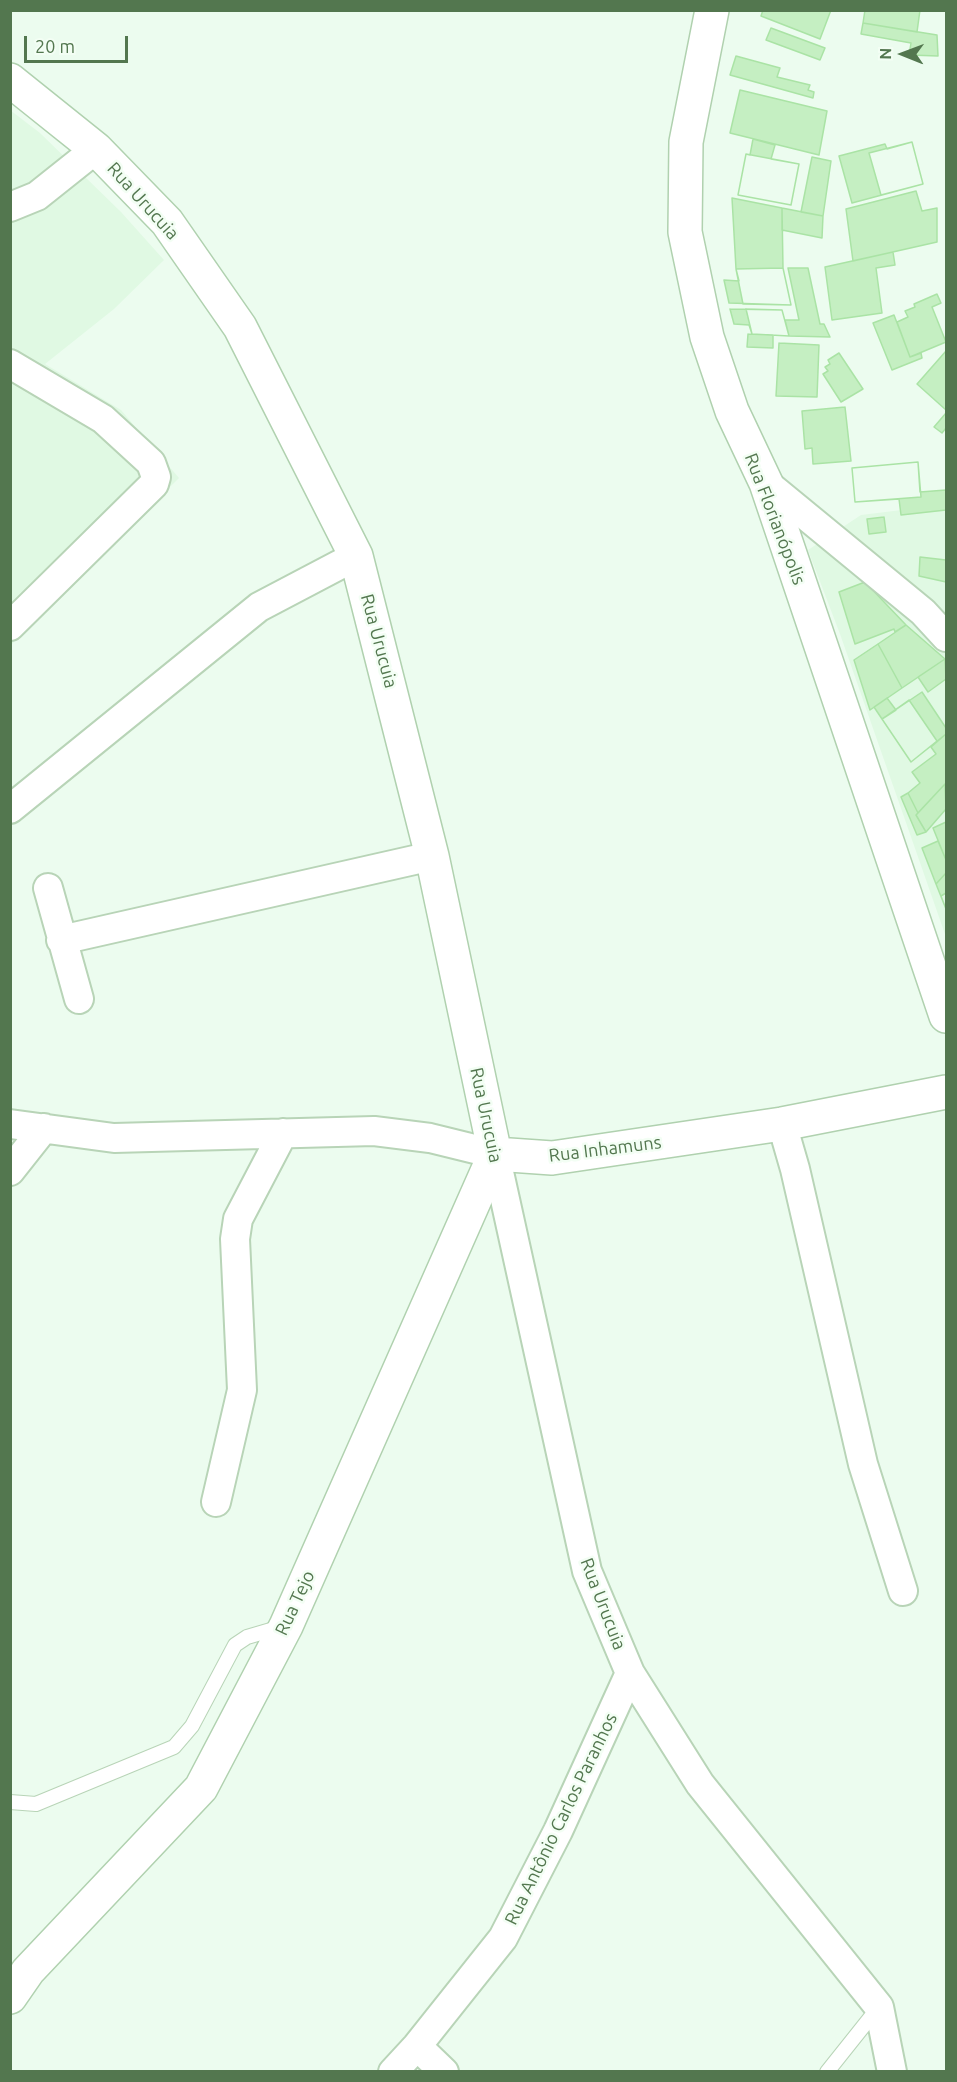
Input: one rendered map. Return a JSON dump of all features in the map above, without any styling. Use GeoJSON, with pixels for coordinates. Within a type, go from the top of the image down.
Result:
{"type":"FeatureCollection","features":[{"type":"Feature","properties":{"kind":"street","name":"Rua Florianópolis"},"geometry":{"type":"LineString","coordinates":[[712,10],[686,142],[685,232],[707,337],[732,411],[766,483],[946,1016]]}},
{"type":"Feature","properties":{"kind":"street","name":"Rua Urucuia"},"geometry":{"type":"LineString","coordinates":[[10,80],[96,149],[166,222],[240,327],[356,556],[432,856],[587,1571],[630,1673],[700,1784],[879,2007],[892,2072]]}},
{"type":"Feature","properties":{"kind":"street","name":"Rua Urucuia"},"geometry":{"type":"LineString","coordinates":[[10,207],[37,196],[96,149]]}},
{"type":"Feature","properties":{"kind":"street"},"geometry":{"type":"LineString","coordinates":[[10,626],[154,484],[156,477],[151,463],[103,419],[11,366]]}},
{"type":"Feature","properties":{"kind":"street"},"geometry":{"type":"LineString","coordinates":[[766,483],[923,612],[946,637]]}},
{"type":"Feature","properties":{"kind":"street"},"geometry":{"type":"LineString","coordinates":[[10,809],[259,607],[356,556]]}},
{"type":"Feature","properties":{"kind":"street"},"geometry":{"type":"LineString","coordinates":[[61,940],[432,856]]}},
{"type":"Feature","properties":{"kind":"street"},"geometry":{"type":"LineString","coordinates":[[48,888],[79,999]]}},
{"type":"Feature","properties":{"kind":"street","name":"Rua Inhamuns"},"geometry":{"type":"LineString","coordinates":[[10,1124],[114,1138],[374,1131],[430,1138],[495,1154],[552,1158],[782,1124],[946,1092]]}},
{"type":"Feature","properties":{"kind":"street"},"geometry":{"type":"LineString","coordinates":[[782,1124],[795,1169],[863,1464],[903,1591]]}},
{"type":"Feature","properties":{"kind":"street"},"geometry":{"type":"LineString","coordinates":[[10,1171],[44,1128]]}},
{"type":"Feature","properties":{"kind":"street"},"geometry":{"type":"LineString","coordinates":[[216,1502],[242,1390],[235,1239],[238,1219],[283,1133]]}},
{"type":"Feature","properties":{"kind":"street","name":"Rua Tejo"},"geometry":{"type":"LineString","coordinates":[[10,1997],[28,1971],[201,1788],[286,1626],[495,1154]]}},
{"type":"Feature","properties":{"kind":"street","name":"Rua Antônio Carlos Paranhos"},"geometry":{"type":"LineString","coordinates":[[393,2072],[417,2046],[503,1938],[558,1831],[630,1673]]}},
{"type":"Feature","properties":{"kind":"street"},"geometry":{"type":"LineString","coordinates":[[417,2046],[444,2072]]}},
{"type":"Feature","properties":{"kind":"lane"},"geometry":{"type":"LineString","coordinates":[[10,1802],[36,1804],[174,1747],[192,1726],[235,1645],[247,1636],[286,1626]]}},
{"type":"Feature","properties":{"kind":"lane"},"geometry":{"type":"LineString","coordinates":[[827,2072],[879,2007]]}},
{"type":"Feature","properties":{"kind":"shaded area"},"geometry":{"type":"Polygon","coordinates":[[[10,110],[40,133],[121,212],[164,260],[114,309],[45,364],[121,410],[179,478],[11,645],[10,110]]]}},
{"type":"Feature","properties":{"kind":"shaded area"},"geometry":{"type":"Polygon","coordinates":[[[946,492],[946,937],[840,634],[808,550],[861,515],[934,506],[946,492]]]}},
{"type":"Feature","properties":{"kind":"building"},"geometry":{"type":"Polygon","coordinates":[[[763,10],[831,10],[820,39],[761,16],[763,10]]]}},
{"type":"Feature","properties":{"kind":"building"},"geometry":{"type":"Polygon","coordinates":[[[865,10],[920,10],[917,32],[863,23],[865,10]]]}},
{"type":"Feature","properties":{"kind":"building"},"geometry":{"type":"Polygon","coordinates":[[[863,23],[937,35],[938,56],[909,55],[911,43],[861,34],[863,23]]]}},
{"type":"Feature","properties":{"kind":"building"},"geometry":{"type":"Polygon","coordinates":[[[771,28],[825,48],[820,60],[766,40],[771,28]]]}},
{"type":"Feature","properties":{"kind":"building"},"geometry":{"type":"Polygon","coordinates":[[[736,56],[780,68],[777,77],[810,85],[808,90],[814,92],[813,98],[730,75],[736,56]]]}},
{"type":"Feature","properties":{"kind":"building"},"geometry":{"type":"Polygon","coordinates":[[[740,90],[827,111],[819,155],[730,133],[740,90]]]}},
{"type":"Feature","properties":{"kind":"building"},"geometry":{"type":"Polygon","coordinates":[[[753,139],[775,145],[771,159],[799,164],[791,205],[738,195],[746,154],[750,155],[753,139]]]}},
{"type":"Feature","properties":{"kind":"building"},"geometry":{"type":"Polygon","coordinates":[[[912,142],[923,184],[881,195],[869,153],[912,142]]]}},
{"type":"Feature","properties":{"kind":"building"},"geometry":{"type":"Polygon","coordinates":[[[912,142],[923,184],[852,203],[839,156],[885,144],[887,149],[912,142]]]}},
{"type":"Feature","properties":{"kind":"building"},"geometry":{"type":"Polygon","coordinates":[[[746,154],[799,164],[791,205],[738,195],[746,154]]]}},
{"type":"Feature","properties":{"kind":"building"},"geometry":{"type":"Polygon","coordinates":[[[812,157],[831,161],[823,216],[801,212],[812,157]]]}},
{"type":"Feature","properties":{"kind":"building"},"geometry":{"type":"Polygon","coordinates":[[[916,191],[922,211],[937,208],[937,242],[853,261],[846,209],[916,191]]]}},
{"type":"Feature","properties":{"kind":"building"},"geometry":{"type":"Polygon","coordinates":[[[732,198],[782,208],[783,268],[736,269],[732,198]]]}},
{"type":"Feature","properties":{"kind":"building"},"geometry":{"type":"Polygon","coordinates":[[[782,208],[823,216],[822,238],[782,230],[782,208]]]}},
{"type":"Feature","properties":{"kind":"building"},"geometry":{"type":"Polygon","coordinates":[[[893,252],[895,265],[876,268],[882,313],[832,320],[825,267],[893,252]]]}},
{"type":"Feature","properties":{"kind":"building"},"geometry":{"type":"Polygon","coordinates":[[[783,268],[791,305],[729,303],[724,280],[739,281],[736,269],[783,268]]]}},
{"type":"Feature","properties":{"kind":"building"},"geometry":{"type":"Polygon","coordinates":[[[783,268],[791,305],[743,304],[736,269],[783,268]]]}},
{"type":"Feature","properties":{"kind":"building"},"geometry":{"type":"Polygon","coordinates":[[[788,268],[808,268],[820,324],[824,324],[830,337],[789,336],[785,320],[799,320],[788,268]]]}},
{"type":"Feature","properties":{"kind":"building"},"geometry":{"type":"Polygon","coordinates":[[[937,294],[941,303],[932,307],[946,342],[910,357],[897,322],[908,317],[905,311],[915,307],[914,304],[937,294]]]}},
{"type":"Feature","properties":{"kind":"building"},"geometry":{"type":"Polygon","coordinates":[[[730,309],[782,310],[789,336],[752,334],[749,325],[734,324],[730,309]]]}},
{"type":"Feature","properties":{"kind":"building"},"geometry":{"type":"Polygon","coordinates":[[[746,309],[782,310],[789,336],[752,334],[746,309]]]}},
{"type":"Feature","properties":{"kind":"building"},"geometry":{"type":"Polygon","coordinates":[[[894,315],[910,357],[921,353],[922,358],[892,370],[873,323],[894,315]]]}},
{"type":"Feature","properties":{"kind":"building"},"geometry":{"type":"Polygon","coordinates":[[[748,334],[773,335],[773,348],[747,347],[748,334]]]}},
{"type":"Feature","properties":{"kind":"building"},"geometry":{"type":"Polygon","coordinates":[[[779,343],[819,345],[817,397],[776,396],[779,343]]]}},
{"type":"Feature","properties":{"kind":"building"},"geometry":{"type":"Polygon","coordinates":[[[946,351],[946,410],[917,384],[946,351]]]}},
{"type":"Feature","properties":{"kind":"building"},"geometry":{"type":"Polygon","coordinates":[[[839,353],[863,389],[841,402],[823,374],[828,371],[825,367],[830,364],[828,360],[839,353]]]}},
{"type":"Feature","properties":{"kind":"building"},"geometry":{"type":"Polygon","coordinates":[[[845,407],[851,461],[813,464],[812,448],[805,449],[802,411],[845,407]]]}},
{"type":"Feature","properties":{"kind":"building"},"geometry":{"type":"Polygon","coordinates":[[[946,413],[946,428],[942,433],[934,427],[946,413]]]}},
{"type":"Feature","properties":{"kind":"building"},"geometry":{"type":"Polygon","coordinates":[[[918,462],[920,492],[946,490],[946,510],[901,515],[899,499],[855,502],[852,468],[918,462]]]}},
{"type":"Feature","properties":{"kind":"building"},"geometry":{"type":"Polygon","coordinates":[[[918,462],[921,497],[855,502],[852,468],[918,462]]]}},
{"type":"Feature","properties":{"kind":"building"},"geometry":{"type":"Polygon","coordinates":[[[884,517],[886,532],[869,534],[867,519],[884,517]]]}},
{"type":"Feature","properties":{"kind":"building"},"geometry":{"type":"Polygon","coordinates":[[[920,557],[946,560],[946,582],[919,576],[920,557]]]}},
{"type":"Feature","properties":{"kind":"building"},"geometry":{"type":"Polygon","coordinates":[[[865,582],[906,625],[895,632],[894,629],[855,644],[839,592],[865,582]]]}},
{"type":"Feature","properties":{"kind":"building"},"geometry":{"type":"Polygon","coordinates":[[[906,625],[945,659],[902,688],[878,644],[906,625]]]}},
{"type":"Feature","properties":{"kind":"building"},"geometry":{"type":"Polygon","coordinates":[[[878,644],[902,688],[870,710],[854,660],[878,644]]]}},
{"type":"Feature","properties":{"kind":"building"},"geometry":{"type":"Polygon","coordinates":[[[945,659],[946,679],[928,692],[918,677],[945,659]]]}},
{"type":"Feature","properties":{"kind":"building"},"geometry":{"type":"Polygon","coordinates":[[[922,692],[946,728],[946,734],[911,762],[882,719],[922,692]]]}},
{"type":"Feature","properties":{"kind":"building"},"geometry":{"type":"Polygon","coordinates":[[[887,698],[896,710],[882,719],[874,707],[887,698]]]}},
{"type":"Feature","properties":{"kind":"building"},"geometry":{"type":"Polygon","coordinates":[[[909,700],[937,741],[911,762],[882,719],[909,700]]]}},
{"type":"Feature","properties":{"kind":"building"},"geometry":{"type":"Polygon","coordinates":[[[946,734],[946,785],[918,813],[908,793],[920,783],[912,772],[936,754],[931,747],[946,734]]]}},
{"type":"Feature","properties":{"kind":"building"},"geometry":{"type":"Polygon","coordinates":[[[945,784],[946,809],[926,832],[916,815],[945,784]]]}},
{"type":"Feature","properties":{"kind":"building"},"geometry":{"type":"Polygon","coordinates":[[[908,793],[918,813],[916,815],[926,832],[917,835],[901,797],[908,793]]]}},
{"type":"Feature","properties":{"kind":"building"},"geometry":{"type":"Polygon","coordinates":[[[946,822],[946,860],[933,828],[946,822]]]}},
{"type":"Feature","properties":{"kind":"building"},"geometry":{"type":"Polygon","coordinates":[[[938,841],[946,860],[946,873],[936,884],[922,848],[938,841]]]}},
{"type":"Feature","properties":{"kind":"building"},"geometry":{"type":"Polygon","coordinates":[[[946,873],[946,909],[936,884],[946,873]]]}},
{"type":"Feature","properties":{"kind":"building"},"geometry":{"type":"Polygon","coordinates":[[[946,893],[946,909],[941,896],[946,893]]]}}]}
